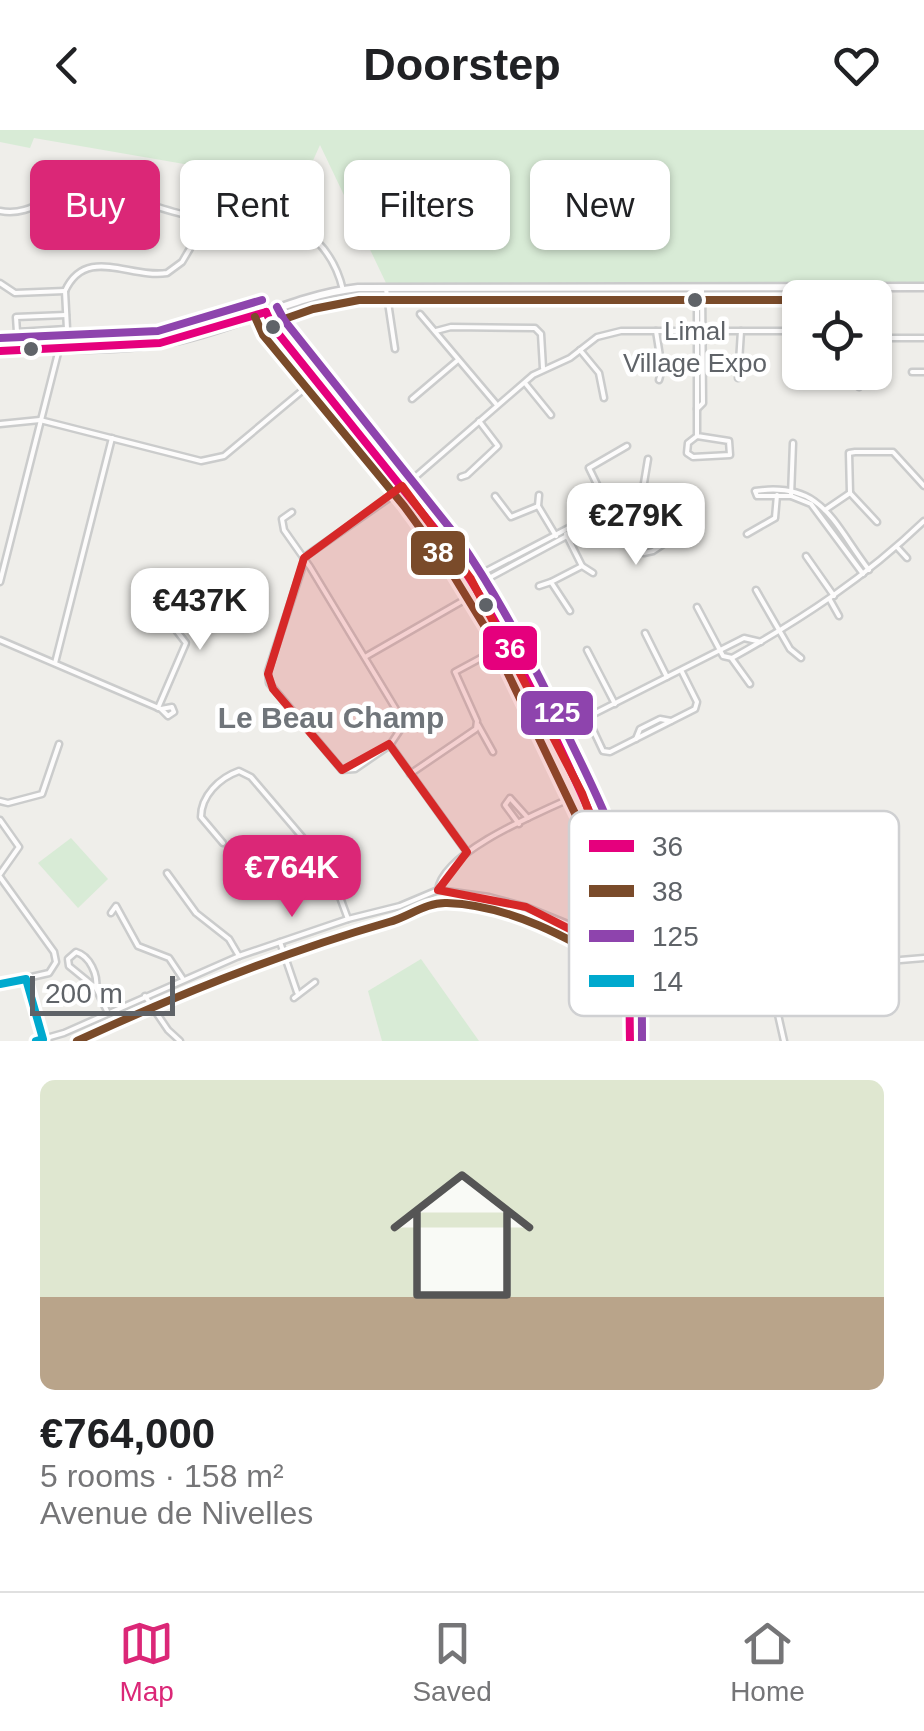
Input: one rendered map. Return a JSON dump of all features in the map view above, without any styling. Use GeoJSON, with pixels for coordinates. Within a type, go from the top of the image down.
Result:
{"type":"FeatureCollection","features":[{"type":"Feature","properties":{"kind":"street"},"geometry":{"type":"LineString","coordinates":[[0,214],[31,210],[66,192],[86,189],[180,214]]}},
{"type":"Feature","properties":{"kind":"street"},"geometry":{"type":"LineString","coordinates":[[0,582],[40,420],[63,348],[67,329],[65,291],[76,274],[93,265],[167,273],[182,262],[189,250]]}},
{"type":"Feature","properties":{"kind":"street"},"geometry":{"type":"LineString","coordinates":[[323,250],[342,290]]}},
{"type":"Feature","properties":{"kind":"street"},"geometry":{"type":"LineString","coordinates":[[0,283],[15,293],[65,291]]}},
{"type":"Feature","properties":{"kind":"street"},"geometry":{"type":"LineString","coordinates":[[386,287],[396,348]]}},
{"type":"Feature","properties":{"kind":"street"},"geometry":{"type":"LineString","coordinates":[[697,436],[699,287]]}},
{"type":"Feature","properties":{"kind":"street"},"geometry":{"type":"LineString","coordinates":[[0,351],[180,340],[342,290],[924,287]]}},
{"type":"Feature","properties":{"kind":"street"},"geometry":{"type":"LineString","coordinates":[[266,312],[273,327],[402,486],[475,585],[590,811]]}},
{"type":"Feature","properties":{"kind":"street"},"geometry":{"type":"LineString","coordinates":[[420,314],[497,405]]}},
{"type":"Feature","properties":{"kind":"street"},"geometry":{"type":"LineString","coordinates":[[66,315],[16,317],[16,332],[67,329]]}},
{"type":"Feature","properties":{"kind":"street"},"geometry":{"type":"LineString","coordinates":[[436,332],[448,327],[535,328],[541,334],[543,368]]}},
{"type":"Feature","properties":{"kind":"street"},"geometry":{"type":"LineString","coordinates":[[292,512],[282,519],[282,524],[304,558],[400,716],[400,730],[390,746],[355,768],[342,770],[269,683],[268,671],[304,558],[402,486],[543,368],[566,360],[608,332],[782,331]]}},
{"type":"Feature","properties":{"kind":"street"},"geometry":{"type":"LineString","coordinates":[[656,332],[662,369],[659,380]]}},
{"type":"Feature","properties":{"kind":"street"},"geometry":{"type":"LineString","coordinates":[[738,378],[741,332]]}},
{"type":"Feature","properties":{"kind":"street"},"geometry":{"type":"LineString","coordinates":[[892,338],[924,338]]}},
{"type":"Feature","properties":{"kind":"street"},"geometry":{"type":"LineString","coordinates":[[580,350],[599,373],[604,398]]}},
{"type":"Feature","properties":{"kind":"street"},"geometry":{"type":"LineString","coordinates":[[412,399],[458,360]]}},
{"type":"Feature","properties":{"kind":"street"},"geometry":{"type":"LineString","coordinates":[[912,372],[924,372]]}},
{"type":"Feature","properties":{"kind":"street"},"geometry":{"type":"LineString","coordinates":[[0,424],[40,420],[201,461],[218,460],[315,380]]}},
{"type":"Feature","properties":{"kind":"street"},"geometry":{"type":"LineString","coordinates":[[525,383],[551,415]]}},
{"type":"Feature","properties":{"kind":"street"},"geometry":{"type":"LineString","coordinates":[[479,421],[498,446]]}},
{"type":"Feature","properties":{"kind":"street"},"geometry":{"type":"LineString","coordinates":[[697,436],[728,440],[730,455],[690,456],[687,444],[697,436]]}},
{"type":"Feature","properties":{"kind":"street"},"geometry":{"type":"LineString","coordinates":[[54,663],[112,438]]}},
{"type":"Feature","properties":{"kind":"street"},"geometry":{"type":"LineString","coordinates":[[792,492],[793,443]]}},
{"type":"Feature","properties":{"kind":"street"},"geometry":{"type":"LineString","coordinates":[[471,482],[464,476],[498,446],[508,445]]}},
{"type":"Feature","properties":{"kind":"street"},"geometry":{"type":"LineString","coordinates":[[608,509],[589,468],[627,446]]}},
{"type":"Feature","properties":{"kind":"street"},"geometry":{"type":"LineString","coordinates":[[841,450],[849,454],[893,452],[924,486]]}},
{"type":"Feature","properties":{"kind":"street"},"geometry":{"type":"LineString","coordinates":[[849,454],[850,493],[877,522]]}},
{"type":"Feature","properties":{"kind":"street"},"geometry":{"type":"LineString","coordinates":[[642,489],[648,459]]}},
{"type":"Feature","properties":{"kind":"street"},"geometry":{"type":"LineString","coordinates":[[365,658],[475,585],[617,501],[651,488]]}},
{"type":"Feature","properties":{"kind":"street"},"geometry":{"type":"LineString","coordinates":[[748,534],[775,518],[777,493],[809,494],[863,574]]}},
{"type":"Feature","properties":{"kind":"street"},"geometry":{"type":"LineString","coordinates":[[822,512],[850,493]]}},
{"type":"Feature","properties":{"kind":"street"},"geometry":{"type":"LineString","coordinates":[[539,495],[538,506],[556,537]]}},
{"type":"Feature","properties":{"kind":"street"},"geometry":{"type":"LineString","coordinates":[[495,496],[510,517],[509,526]]}},
{"type":"Feature","properties":{"kind":"street"},"geometry":{"type":"LineString","coordinates":[[617,501],[617,509],[644,553],[654,552],[680,533]]}},
{"type":"Feature","properties":{"kind":"street"},"geometry":{"type":"LineString","coordinates":[[510,517],[538,506]]}},
{"type":"Feature","properties":{"kind":"street"},"geometry":{"type":"LineString","coordinates":[[608,509],[617,509]]}},
{"type":"Feature","properties":{"kind":"street"},"geometry":{"type":"LineString","coordinates":[[822,512],[869,570]]}},
{"type":"Feature","properties":{"kind":"street"},"geometry":{"type":"LineString","coordinates":[[698,607],[723,656],[732,658],[832,598],[924,521]]}},
{"type":"Feature","properties":{"kind":"street"},"geometry":{"type":"LineString","coordinates":[[566,532],[582,566],[593,573]]}},
{"type":"Feature","properties":{"kind":"street"},"geometry":{"type":"LineString","coordinates":[[897,547],[907,558]]}},
{"type":"Feature","properties":{"kind":"street"},"geometry":{"type":"LineString","coordinates":[[0,552],[8,548]]}},
{"type":"Feature","properties":{"kind":"street"},"geometry":{"type":"LineString","coordinates":[[806,556],[839,616]]}},
{"type":"Feature","properties":{"kind":"street"},"geometry":{"type":"LineString","coordinates":[[539,586],[582,566]]}},
{"type":"Feature","properties":{"kind":"street"},"geometry":{"type":"LineString","coordinates":[[299,579],[316,578]]}},
{"type":"Feature","properties":{"kind":"street"},"geometry":{"type":"LineString","coordinates":[[551,582],[570,611]]}},
{"type":"Feature","properties":{"kind":"street"},"geometry":{"type":"LineString","coordinates":[[0,640],[159,708],[186,643],[155,603],[166,589],[172,588]]}},
{"type":"Feature","properties":{"kind":"street"},"geometry":{"type":"LineString","coordinates":[[756,590],[790,649],[801,658]]}},
{"type":"Feature","properties":{"kind":"street"},"geometry":{"type":"LineString","coordinates":[[645,633],[668,677]]}},
{"type":"Feature","properties":{"kind":"street"},"geometry":{"type":"LineString","coordinates":[[553,734],[744,638],[761,642]]}},
{"type":"Feature","properties":{"kind":"street"},"geometry":{"type":"LineString","coordinates":[[493,752],[455,672],[506,644]]}},
{"type":"Feature","properties":{"kind":"street"},"geometry":{"type":"LineString","coordinates":[[587,650],[615,704]]}},
{"type":"Feature","properties":{"kind":"street"},"geometry":{"type":"LineString","coordinates":[[732,658],[750,684]]}},
{"type":"Feature","properties":{"kind":"street"},"geometry":{"type":"LineString","coordinates":[[586,718],[603,751],[610,752],[697,706],[681,670]]}},
{"type":"Feature","properties":{"kind":"street"},"geometry":{"type":"LineString","coordinates":[[410,774],[478,725]]}},
{"type":"Feature","properties":{"kind":"street"},"geometry":{"type":"LineString","coordinates":[[0,801],[8,803],[42,794],[59,744]]}},
{"type":"Feature","properties":{"kind":"street"},"geometry":{"type":"LineString","coordinates":[[390,746],[467,852]]}},
{"type":"Feature","properties":{"kind":"street"},"geometry":{"type":"LineString","coordinates":[[223,843],[201,817],[201,806],[204,798],[238,771],[251,777],[315,852],[334,881],[348,918]]}},
{"type":"Feature","properties":{"kind":"street"},"geometry":{"type":"LineString","coordinates":[[438,890],[444,874],[467,852],[582,793]]}},
{"type":"Feature","properties":{"kind":"street"},"geometry":{"type":"LineString","coordinates":[[519,824],[505,805],[510,798],[528,818]]}},
{"type":"Feature","properties":{"kind":"street"},"geometry":{"type":"LineString","coordinates":[[0,820],[19,847],[0,875],[56,957],[49,972],[0,984]]}},
{"type":"Feature","properties":{"kind":"street"},"geometry":{"type":"LineString","coordinates":[[246,870],[251,877],[315,852]]}},
{"type":"Feature","properties":{"kind":"street"},"geometry":{"type":"LineString","coordinates":[[167,873],[196,913],[229,939],[239,956]]}},
{"type":"Feature","properties":{"kind":"street"},"geometry":{"type":"LineString","coordinates":[[36,1041],[239,956],[348,918],[400,906],[438,890],[526,907],[569,925]]}},
{"type":"Feature","properties":{"kind":"street"},"geometry":{"type":"LineString","coordinates":[[112,913],[116,906],[138,946],[169,958],[184,979]]}},
{"type":"Feature","properties":{"kind":"street"},"geometry":{"type":"LineString","coordinates":[[280,942],[296,995],[315,982]]}},
{"type":"Feature","properties":{"kind":"street"},"geometry":{"type":"LineString","coordinates":[[96,988],[68,966],[68,959],[76,952],[83,954],[96,974],[96,988],[107,1012]]}},
{"type":"Feature","properties":{"kind":"street"},"geometry":{"type":"LineString","coordinates":[[899,960],[924,958]]}},
{"type":"Feature","properties":{"kind":"street"},"geometry":{"type":"LineString","coordinates":[[26,979],[44,1039]]}},
{"type":"Feature","properties":{"kind":"street"},"geometry":{"type":"LineString","coordinates":[[145,996],[180,1041]]}},
{"type":"Feature","properties":{"kind":"street"},"geometry":{"type":"LineString","coordinates":[[630,1016],[630,1041]]}},
{"type":"Feature","properties":{"kind":"street"},"geometry":{"type":"LineString","coordinates":[[778,1016],[784,1041]]}},
{"type":"Feature","properties":{"kind":"highlighted area"},"geometry":{"type":"Polygon","coordinates":[[[402,486],[471,579],[582,793],[618,891],[629,959],[526,907],[438,890],[467,852],[389,744],[342,770],[273,689],[268,674],[304,558],[402,486]]]}},
{"type":"Feature","properties":{"kind":"green space"},"geometry":{"type":"Polygon","coordinates":[[[0,130],[924,130],[924,283],[386,283],[370,250],[510,250],[510,160],[344,160],[344,195],[320,145],[313,160],[180,160],[180,163],[34,138],[30,148],[0,142],[0,130]]]}},
{"type":"Feature","properties":{"kind":"green space"},"geometry":{"type":"Polygon","coordinates":[[[71,838],[108,879],[78,908],[38,863],[71,838]]]}},
{"type":"Feature","properties":{"kind":"green space"},"geometry":{"type":"Polygon","coordinates":[[[421,959],[479,1041],[382,1041],[368,991],[421,959]]]}},
{"type":"Feature","properties":{"kind":"transit line","name":"125"},"geometry":{"type":"LineString","coordinates":[[0,338],[158,331],[262,300]]}},
{"type":"Feature","properties":{"kind":"transit line","name":"38"},"geometry":{"type":"LineString","coordinates":[[270,324],[313,309],[359,300],[782,300]]}},
{"type":"Feature","properties":{"kind":"transit line","name":"125"},"geometry":{"type":"LineString","coordinates":[[277,307],[473,561],[544,686],[603,811]]}},
{"type":"Feature","properties":{"kind":"transit line","name":"36"},"geometry":{"type":"LineString","coordinates":[[266,312],[273,327],[462,567],[531,689],[590,811]]}},
{"type":"Feature","properties":{"kind":"transit line","name":"36"},"geometry":{"type":"LineString","coordinates":[[0,351],[160,343],[266,312]]}},
{"type":"Feature","properties":{"kind":"transit line","name":"38"},"geometry":{"type":"LineString","coordinates":[[255,317],[263,335],[404,506],[447,565],[488,632],[574,811]]}},
{"type":"Feature","properties":{"kind":"transit line","name":"38"},"geometry":{"type":"LineString","coordinates":[[77,1041],[231,976],[439,903],[493,910],[569,940]]}},
{"type":"Feature","properties":{"kind":"transit line","name":"14"},"geometry":{"type":"LineString","coordinates":[[0,984],[26,979],[43,1039],[36,1041]]}},
{"type":"Feature","properties":{"kind":"transit line","name":"36"},"geometry":{"type":"LineString","coordinates":[[630,1016],[630,1041]]}},
{"type":"Feature","properties":{"kind":"transit line","name":"125"},"geometry":{"type":"LineString","coordinates":[[642,1016],[642,1041]]}},
{"type":"Feature","properties":{"kind":"place","name":"Limal Village Expo"},"geometry":{"type":"Point","coordinates":[695,300]}},
{"type":"Feature","properties":{"kind":"district","name":"Le Beau Champ"},"geometry":{"type":"Point","coordinates":[331,718]}}]}
